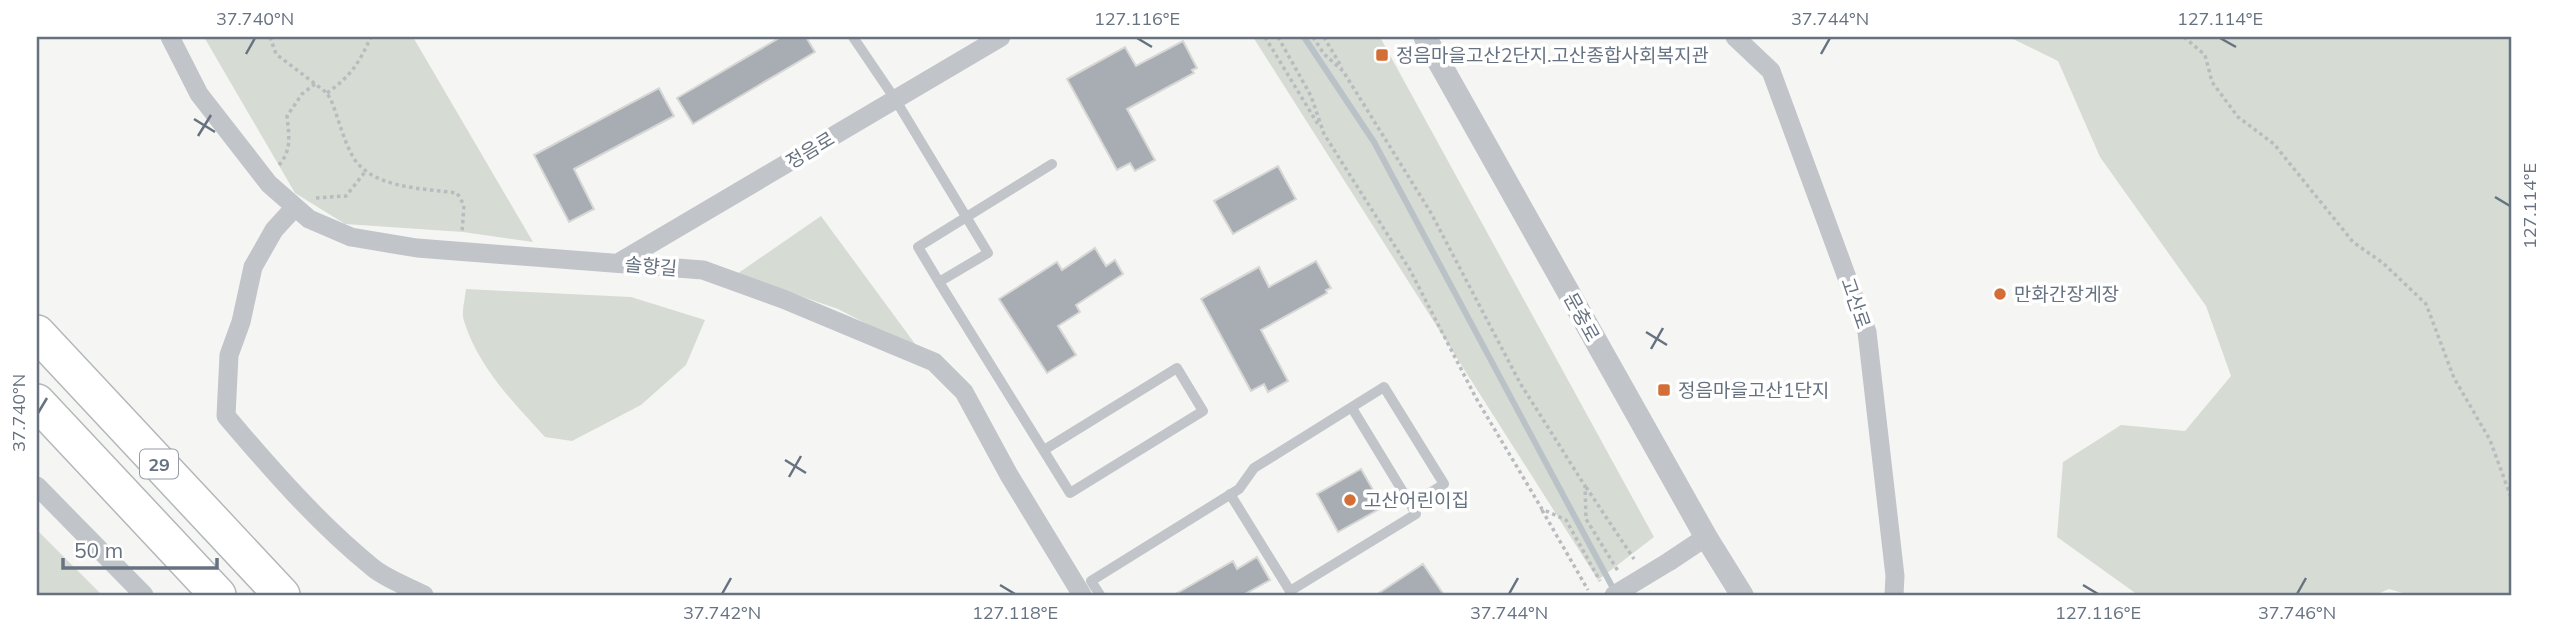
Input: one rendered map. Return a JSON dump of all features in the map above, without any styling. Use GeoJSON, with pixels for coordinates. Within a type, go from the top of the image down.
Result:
{"type":"FeatureCollection","features":[{"type":"Feature","properties":{"kind":"highway","name":"29"},"geometry":{"type":"LineString","coordinates":[[37,333],[282,595]]}},
{"type":"Feature","properties":{"kind":"highway","name":"29"},"geometry":{"type":"LineString","coordinates":[[37,402],[218,595]]}},
{"type":"Feature","properties":{"kind":"street","name":"솔향길"},"geometry":{"type":"LineString","coordinates":[[170,37],[199,94],[269,184],[309,219],[351,237],[417,248],[618,262],[703,271],[783,299],[934,362],[964,392],[1009,475],[1082,595]]}},
{"type":"Feature","properties":{"kind":"street","name":"정음로"},"geometry":{"type":"LineString","coordinates":[[618,262],[1001,37]]}},
{"type":"Feature","properties":{"kind":"street","name":"문충로"},"geometry":{"type":"LineString","coordinates":[[1425,37],[1706,537],[1742,595]]}},
{"type":"Feature","properties":{"kind":"street","name":"고산로"},"geometry":{"type":"LineString","coordinates":[[1735,37],[1771,71],[1867,332],[1895,576],[1894,595]]}},
{"type":"Feature","properties":{"kind":"street"},"geometry":{"type":"LineString","coordinates":[[295,207],[274,230],[253,267],[241,322],[229,355],[226,416],[269,466],[374,569],[424,595]]}},
{"type":"Feature","properties":{"kind":"street"},"geometry":{"type":"LineString","coordinates":[[37,486],[145,595]]}},
{"type":"Feature","properties":{"kind":"street"},"geometry":{"type":"LineString","coordinates":[[1608,590],[1670,561],[1706,537]]}},
{"type":"Feature","properties":{"kind":"lane"},"geometry":{"type":"LineString","coordinates":[[853,37],[895,99],[988,253],[939,282]]}},
{"type":"Feature","properties":{"kind":"lane"},"geometry":{"type":"LineString","coordinates":[[1044,450],[1177,368],[1203,411],[1070,493],[939,282],[918,247],[1052,164]]}},
{"type":"Feature","properties":{"kind":"lane"},"geometry":{"type":"LineString","coordinates":[[1100,595],[1091,581],[1239,489],[1254,468],[1384,387],[1444,484],[1411,505]]}},
{"type":"Feature","properties":{"kind":"lane"},"geometry":{"type":"LineString","coordinates":[[1230,494],[1290,593],[1416,514],[1352,408]]}},
{"type":"Feature","properties":{"kind":"path"},"geometry":{"type":"LineString","coordinates":[[270,37],[276,54],[327,93],[350,154],[365,172],[385,181],[457,193],[464,205],[460,251]]}},
{"type":"Feature","properties":{"kind":"path"},"geometry":{"type":"LineString","coordinates":[[327,93],[346,79],[360,61],[371,37]]}},
{"type":"Feature","properties":{"kind":"path"},"geometry":{"type":"LineString","coordinates":[[1265,37],[1410,270],[1476,398],[1588,590]]}},
{"type":"Feature","properties":{"kind":"path"},"geometry":{"type":"LineString","coordinates":[[1278,37],[1311,96],[1324,134]]}},
{"type":"Feature","properties":{"kind":"path"},"geometry":{"type":"LineString","coordinates":[[1313,37],[1324,54],[1343,71]]}},
{"type":"Feature","properties":{"kind":"path"},"geometry":{"type":"LineString","coordinates":[[1324,37],[1431,213],[1520,383],[1634,560]]}},
{"type":"Feature","properties":{"kind":"path"},"geometry":{"type":"LineString","coordinates":[[2184,37],[2205,55],[2212,82],[2238,117],[2274,144],[2353,242],[2382,262],[2426,304],[2454,378],[2490,440],[2512,499]]}},
{"type":"Feature","properties":{"kind":"path"},"geometry":{"type":"LineString","coordinates":[[273,172],[288,155],[290,141],[287,116],[302,94],[315,84]]}},
{"type":"Feature","properties":{"kind":"path"},"geometry":{"type":"LineString","coordinates":[[295,207],[316,198],[346,196],[365,172]]}},
{"type":"Feature","properties":{"kind":"path"},"geometry":{"type":"LineString","coordinates":[[1585,485],[1586,519],[1620,573]]}},
{"type":"Feature","properties":{"kind":"path"},"geometry":{"type":"LineString","coordinates":[[1542,509],[1566,520],[1608,590]]}},
{"type":"Feature","properties":{"kind":"shaded area"},"geometry":{"type":"Polygon","coordinates":[[[204,37],[413,37],[533,242],[463,232],[345,224],[295,193],[204,37]]]}},
{"type":"Feature","properties":{"kind":"shaded area"},"geometry":{"type":"Polygon","coordinates":[[[1253,37],[1380,37],[1654,537],[1598,580],[1253,37]]]}},
{"type":"Feature","properties":{"kind":"shaded area"},"geometry":{"type":"Polygon","coordinates":[[[2009,37],[2512,37],[2512,595],[2410,595],[2389,589],[2375,595],[2138,595],[2057,537],[2063,462],[2121,425],[2185,431],[2231,376],[2206,306],[2100,157],[2058,61],[2009,37]]]}},
{"type":"Feature","properties":{"kind":"shaded area"},"geometry":{"type":"Polygon","coordinates":[[[821,216],[921,352],[838,309],[737,274],[821,216]]]}},
{"type":"Feature","properties":{"kind":"shaded area"},"geometry":{"type":"Polygon","coordinates":[[[466,289],[631,297],[705,320],[686,365],[641,405],[572,441],[545,437],[488,369],[470,338],[464,321],[466,289]]]}},
{"type":"Feature","properties":{"kind":"shaded area"},"geometry":{"type":"Polygon","coordinates":[[[37,530],[102,595],[37,595],[37,530]]]}},
{"type":"Feature","properties":{"kind":"building"},"geometry":{"type":"Polygon","coordinates":[[[781,37],[806,37],[815,52],[693,124],[677,98],[781,37]]]}},
{"type":"Feature","properties":{"kind":"building"},"geometry":{"type":"Polygon","coordinates":[[[1183,41],[1197,68],[1192,70],[1194,73],[1127,109],[1155,160],[1135,171],[1130,163],[1117,170],[1067,79],[1125,47],[1136,66],[1183,41]]]}},
{"type":"Feature","properties":{"kind":"building"},"geometry":{"type":"Polygon","coordinates":[[[659,88],[674,116],[574,169],[594,209],[569,222],[534,155],[659,88]]]}},
{"type":"Feature","properties":{"kind":"building"},"geometry":{"type":"Polygon","coordinates":[[[1278,166],[1296,199],[1233,234],[1214,201],[1278,166]]]}},
{"type":"Feature","properties":{"kind":"building"},"geometry":{"type":"Polygon","coordinates":[[[1095,248],[1106,266],[1115,260],[1123,274],[1076,305],[1080,312],[1058,326],[1076,355],[1047,373],[999,299],[1057,262],[1062,270],[1095,248]]]}},
{"type":"Feature","properties":{"kind":"building"},"geometry":{"type":"Polygon","coordinates":[[[1316,261],[1331,288],[1326,290],[1327,293],[1261,330],[1288,381],[1268,392],[1264,384],[1251,391],[1201,299],[1259,267],[1269,287],[1316,261]]]}},
{"type":"Feature","properties":{"kind":"building","name":"고산어린이집"},"geometry":{"type":"Polygon","coordinates":[[[1361,469],[1383,507],[1338,532],[1317,494],[1361,469]]]}},
{"type":"Feature","properties":{"kind":"building"},"geometry":{"type":"Polygon","coordinates":[[[1257,557],[1270,580],[1243,595],[1174,595],[1233,561],[1237,569],[1257,557]]]}},
{"type":"Feature","properties":{"kind":"building"},"geometry":{"type":"Polygon","coordinates":[[[1423,564],[1444,595],[1376,595],[1423,564]]]}},
{"type":"Feature","properties":{"kind":"waterway"},"geometry":{"type":"LineString","coordinates":[[1304,37],[1374,142],[1614,590]]}},
{"type":"Feature","properties":{"kind":"place","name":"정음마을고산2단지.고산종합사회복지관"},"geometry":{"type":"Point","coordinates":[1382,55]}},
{"type":"Feature","properties":{"kind":"place","name":"만화간장게장"},"geometry":{"type":"Point","coordinates":[2000,294]}},
{"type":"Feature","properties":{"kind":"place","name":"정음마을고산1단지"},"geometry":{"type":"Point","coordinates":[1664,390]}},
{"type":"Feature","properties":{"kind":"place","name":"고산어린이집"},"geometry":{"type":"Point","coordinates":[1350,500]}}]}
